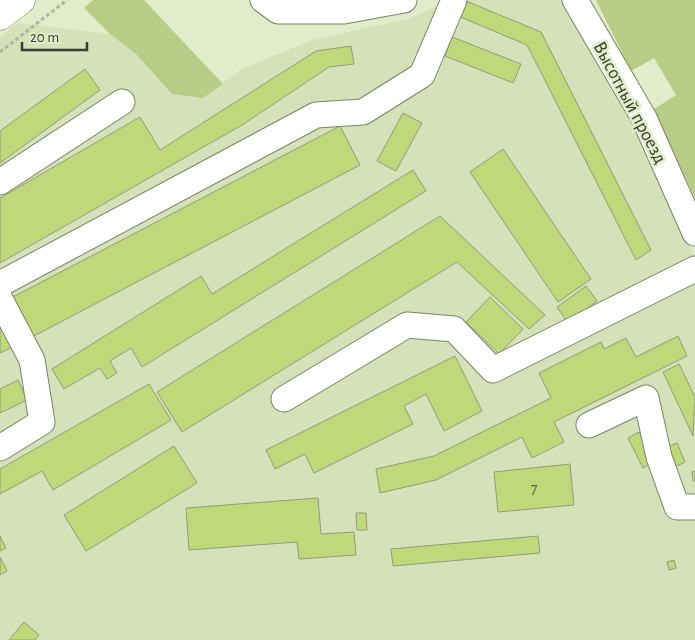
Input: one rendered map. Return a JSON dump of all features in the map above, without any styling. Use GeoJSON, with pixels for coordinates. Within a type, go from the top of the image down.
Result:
{"type":"FeatureCollection","features":[{"type":"Feature","properties":{"kind":"main road"},"geometry":{"type":"LineString","coordinates":[[0,16],[21,0]]}},
{"type":"Feature","properties":{"kind":"street"},"geometry":{"type":"LineString","coordinates":[[277,4],[344,10],[404,0]]}},
{"type":"Feature","properties":{"kind":"street"},"geometry":{"type":"LineString","coordinates":[[0,284],[316,115],[363,112],[422,76],[454,0]]}},
{"type":"Feature","properties":{"kind":"street","name":"Высотный проезд"},"geometry":{"type":"LineString","coordinates":[[575,0],[644,118],[695,233]]}},
{"type":"Feature","properties":{"kind":"street"},"geometry":{"type":"LineString","coordinates":[[0,182],[122,102]]}},
{"type":"Feature","properties":{"kind":"street"},"geometry":{"type":"LineString","coordinates":[[284,399],[407,326],[454,329],[493,370],[695,269]]}},
{"type":"Feature","properties":{"kind":"street"},"geometry":{"type":"LineString","coordinates":[[0,299],[32,360],[42,422],[0,448]]}},
{"type":"Feature","properties":{"kind":"street"},"geometry":{"type":"LineString","coordinates":[[589,425],[646,398],[660,457],[678,507],[695,507]]}},
{"type":"Feature","properties":{"kind":"path"},"geometry":{"type":"LineString","coordinates":[[0,52],[67,0]]}},
{"type":"Feature","properties":{"kind":"shaded area"},"geometry":{"type":"Polygon","coordinates":[[[451,0],[567,0],[631,114],[695,257],[695,640],[0,640],[0,37],[18,23],[110,34],[136,54],[172,94],[203,98],[242,69],[312,40],[408,19],[451,0]]]}},
{"type":"Feature","properties":{"kind":"green space"},"geometry":{"type":"Polygon","coordinates":[[[93,0],[144,0],[223,84],[203,98],[172,94],[136,54],[110,34],[84,8],[93,0]]]}},
{"type":"Feature","properties":{"kind":"green space"},"geometry":{"type":"Polygon","coordinates":[[[596,0],[695,0],[695,198],[653,110],[676,95],[654,58],[631,71],[596,0]]]}},
{"type":"Feature","properties":{"kind":"building"},"geometry":{"type":"Polygon","coordinates":[[[466,1],[541,32],[651,250],[636,260],[527,45],[458,16],[466,1]]]}},
{"type":"Feature","properties":{"kind":"building"},"geometry":{"type":"Polygon","coordinates":[[[452,37],[521,64],[513,83],[445,56],[452,37]]]}},
{"type":"Feature","properties":{"kind":"building"},"geometry":{"type":"Polygon","coordinates":[[[351,46],[354,64],[329,67],[242,125],[0,263],[0,198],[140,117],[160,150],[316,51],[351,46]]]}},
{"type":"Feature","properties":{"kind":"building"},"geometry":{"type":"Polygon","coordinates":[[[85,69],[100,90],[0,163],[0,131],[85,69]]]}},
{"type":"Feature","properties":{"kind":"building"},"geometry":{"type":"Polygon","coordinates":[[[403,113],[422,123],[396,171],[377,161],[403,113]]]}},
{"type":"Feature","properties":{"kind":"building"},"geometry":{"type":"Polygon","coordinates":[[[340,126],[360,165],[32,337],[11,298],[340,126]]]}},
{"type":"Feature","properties":{"kind":"building"},"geometry":{"type":"Polygon","coordinates":[[[503,149],[591,279],[558,302],[470,172],[503,149]]]}},
{"type":"Feature","properties":{"kind":"building"},"geometry":{"type":"Polygon","coordinates":[[[413,170],[426,191],[142,367],[131,348],[110,361],[117,373],[107,379],[100,368],[64,389],[52,369],[201,276],[212,294],[413,170]]]}},
{"type":"Feature","properties":{"kind":"building"},"geometry":{"type":"Polygon","coordinates":[[[440,216],[545,315],[529,329],[457,262],[182,432],[157,392],[440,216]]]}},
{"type":"Feature","properties":{"kind":"building"},"geometry":{"type":"Polygon","coordinates":[[[586,286],[597,301],[568,323],[557,307],[586,286]]]}},
{"type":"Feature","properties":{"kind":"building"},"geometry":{"type":"Polygon","coordinates":[[[490,297],[523,329],[499,354],[466,322],[490,297]]]}},
{"type":"Feature","properties":{"kind":"building"},"geometry":{"type":"Polygon","coordinates":[[[0,321],[13,347],[0,353],[0,321]]]}},
{"type":"Feature","properties":{"kind":"building"},"geometry":{"type":"Polygon","coordinates":[[[678,336],[687,356],[554,422],[564,442],[532,458],[522,437],[436,480],[380,493],[376,469],[434,456],[551,398],[539,373],[601,342],[604,349],[626,338],[636,357],[678,336]]]}},
{"type":"Feature","properties":{"kind":"building"},"geometry":{"type":"Polygon","coordinates":[[[455,356],[482,411],[444,431],[426,394],[404,406],[413,424],[314,473],[305,454],[275,469],[266,450],[455,356]]]}},
{"type":"Feature","properties":{"kind":"building"},"geometry":{"type":"Polygon","coordinates":[[[679,364],[695,397],[693,436],[663,372],[679,364]]]}},
{"type":"Feature","properties":{"kind":"building"},"geometry":{"type":"Polygon","coordinates":[[[18,380],[27,400],[0,413],[0,389],[18,380]]]}},
{"type":"Feature","properties":{"kind":"building"},"geometry":{"type":"Polygon","coordinates":[[[149,384],[171,420],[53,490],[42,471],[0,494],[0,469],[149,384]]]}},
{"type":"Feature","properties":{"kind":"building"},"geometry":{"type":"Polygon","coordinates":[[[639,432],[654,462],[643,468],[628,438],[639,432]]]}},
{"type":"Feature","properties":{"kind":"building"},"geometry":{"type":"Polygon","coordinates":[[[677,443],[685,462],[675,467],[667,447],[677,443]]]}},
{"type":"Feature","properties":{"kind":"building"},"geometry":{"type":"Polygon","coordinates":[[[174,446],[197,483],[86,551],[64,515],[174,446]]]}},
{"type":"Feature","properties":{"kind":"building"},"geometry":{"type":"Polygon","coordinates":[[[570,464],[574,505],[498,512],[494,472],[570,464]]]}},
{"type":"Feature","properties":{"kind":"building"},"geometry":{"type":"Polygon","coordinates":[[[695,471],[695,481],[693,481],[692,472],[695,471]]]}},
{"type":"Feature","properties":{"kind":"building"},"geometry":{"type":"Polygon","coordinates":[[[318,498],[321,534],[354,532],[356,555],[299,559],[297,542],[189,550],[186,508],[318,498]]]}},
{"type":"Feature","properties":{"kind":"building"},"geometry":{"type":"Polygon","coordinates":[[[356,513],[366,513],[367,530],[357,530],[356,513]]]}},
{"type":"Feature","properties":{"kind":"building"},"geometry":{"type":"Polygon","coordinates":[[[0,536],[6,548],[0,551],[0,536]]]}},
{"type":"Feature","properties":{"kind":"building"},"geometry":{"type":"Polygon","coordinates":[[[538,536],[540,553],[393,566],[391,549],[538,536]]]}},
{"type":"Feature","properties":{"kind":"building"},"geometry":{"type":"Polygon","coordinates":[[[0,557],[7,571],[0,575],[0,557]]]}},
{"type":"Feature","properties":{"kind":"building"},"geometry":{"type":"Polygon","coordinates":[[[674,560],[676,568],[669,570],[667,562],[674,560]]]}},
{"type":"Feature","properties":{"kind":"building"},"geometry":{"type":"Polygon","coordinates":[[[24,622],[39,635],[35,640],[9,640],[24,622]]]}}]}
